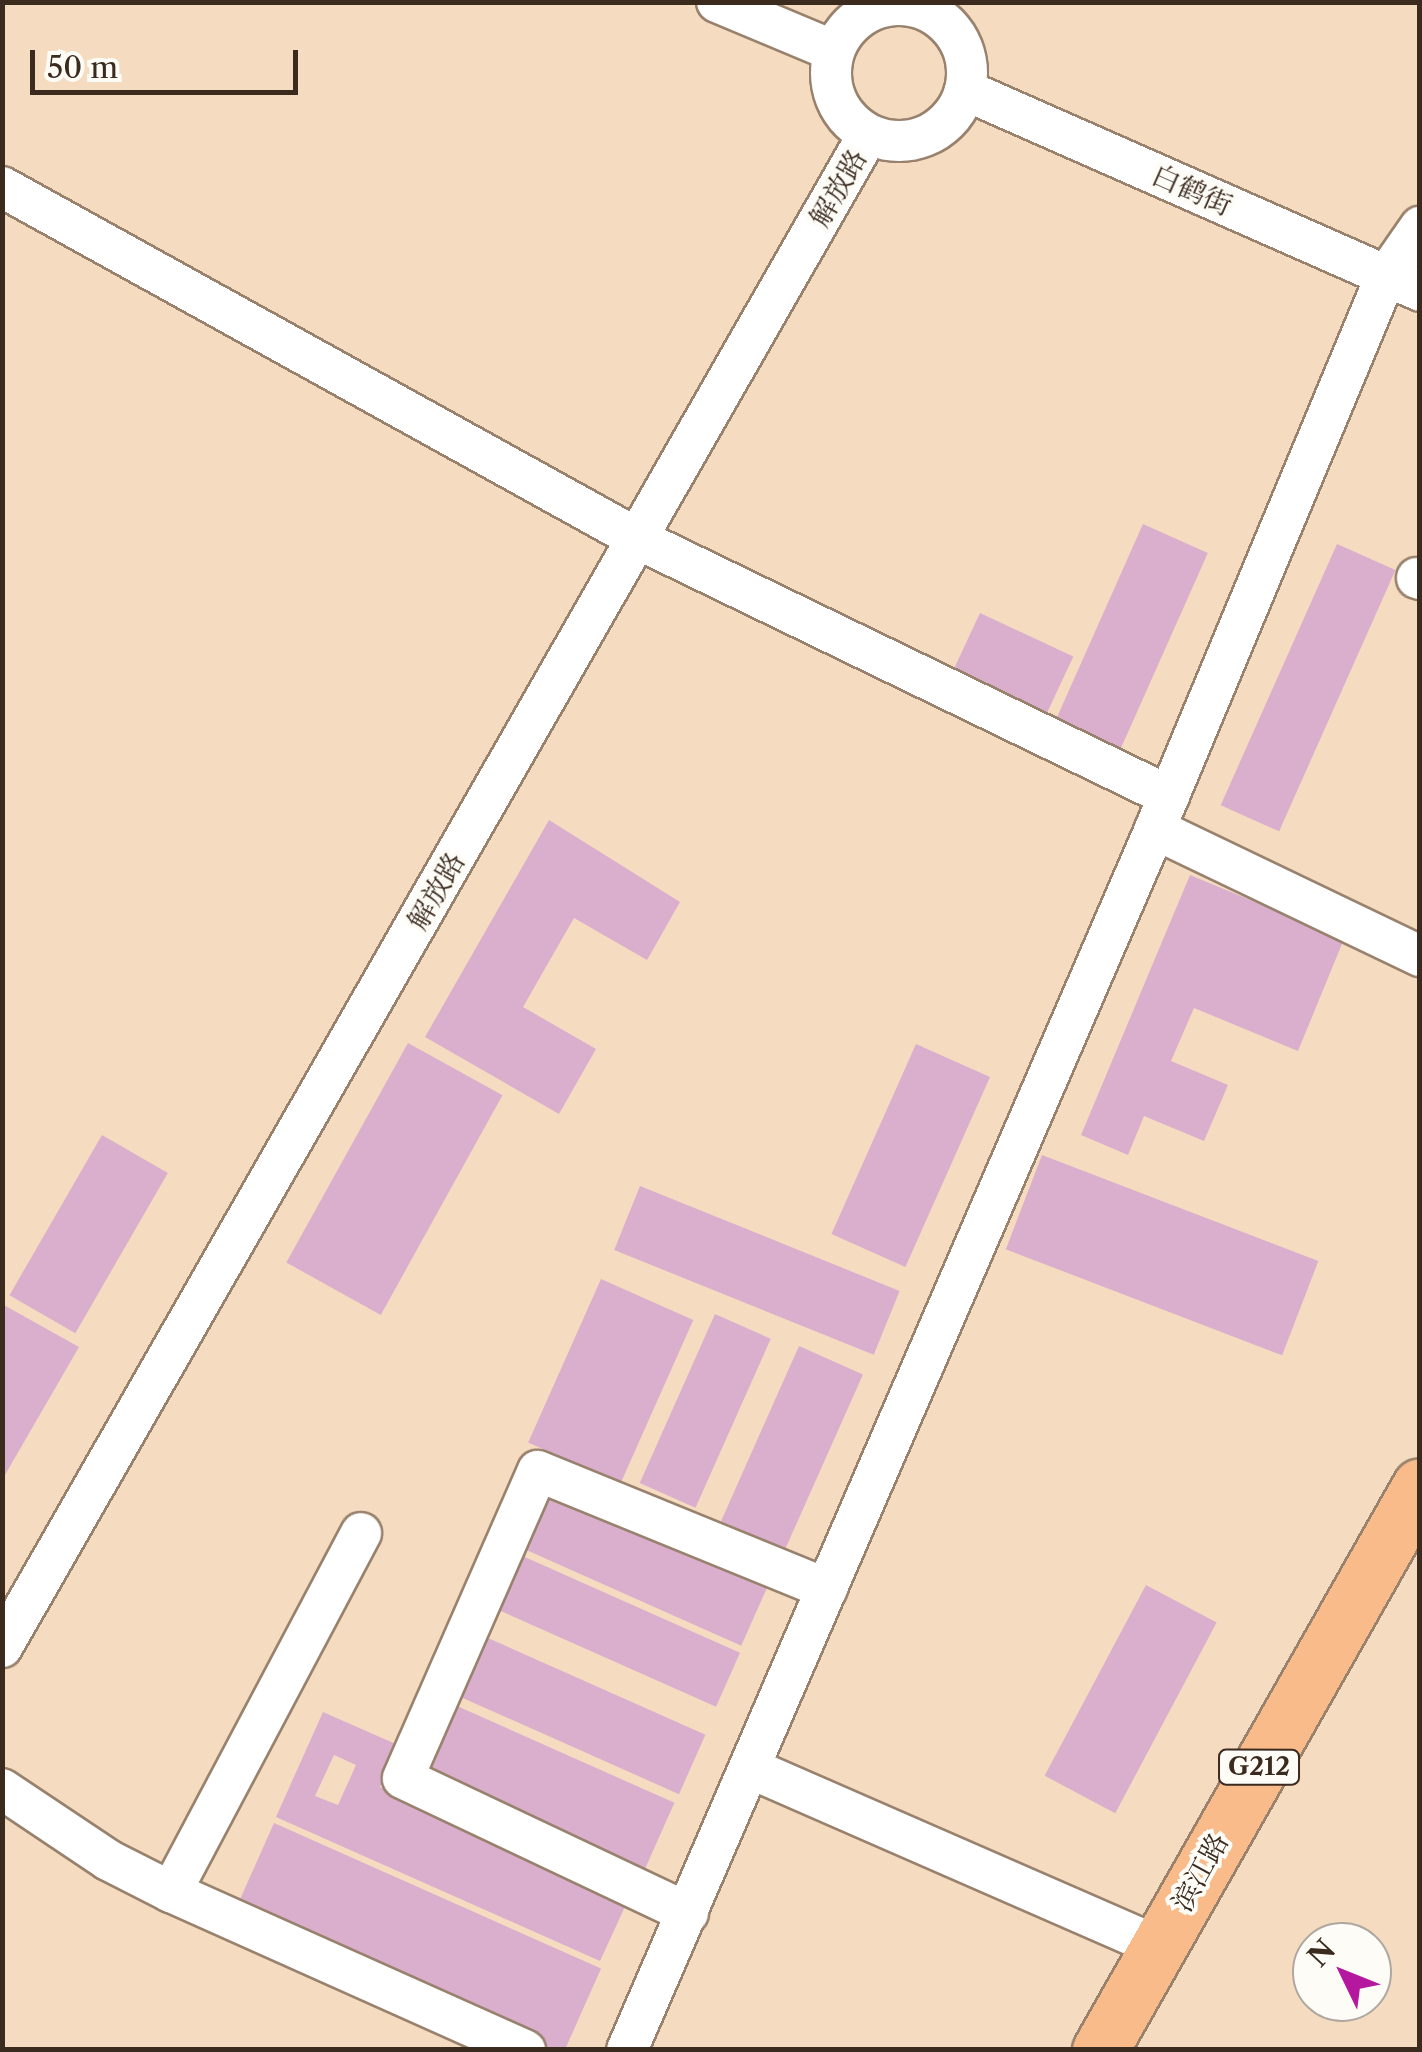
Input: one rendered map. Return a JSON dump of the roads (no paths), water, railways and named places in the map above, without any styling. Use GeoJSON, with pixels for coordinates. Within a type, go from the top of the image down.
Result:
{"type":"FeatureCollection","features":[{"type":"Feature","properties":{"kind":"highway","name":"滨江路"},"geometry":{"type":"LineString","coordinates":[[1100,2050],[1420,1486]]}},
{"type":"Feature","properties":{"kind":"highway","name":"滨江路"},"geometry":{"type":"LineString","coordinates":[[1142,2050],[1420,1559]]}},
{"type":"Feature","properties":{"kind":"street"},"geometry":{"type":"LineString","coordinates":[[717,2],[834,51]]}},
{"type":"Feature","properties":{"kind":"street"},"geometry":{"type":"LineString","coordinates":[[919,7],[949,11],[963,52],[966,90],[938,129],[916,140],[868,135],[835,100],[834,51],[867,12],[919,7]]}},
{"type":"Feature","properties":{"kind":"street","name":"白鹤街"},"geometry":{"type":"LineString","coordinates":[[966,90],[1403,283]]}},
{"type":"Feature","properties":{"kind":"street","name":"解放路"},"geometry":{"type":"LineString","coordinates":[[2,1647],[868,135]]}},
{"type":"Feature","properties":{"kind":"street"},"geometry":{"type":"LineString","coordinates":[[2,187],[638,539],[1162,812],[1420,956]]}},
{"type":"Feature","properties":{"kind":"street"},"geometry":{"type":"LineString","coordinates":[[628,2050],[1162,812],[1403,283],[1420,227]]}},
{"type":"Feature","properties":{"kind":"street"},"geometry":{"type":"LineString","coordinates":[[688,1913],[402,1778],[538,1470],[827,1589]]}},
{"type":"Feature","properties":{"kind":"street"},"geometry":{"type":"LineString","coordinates":[[171,1892],[362,1533]]}},
{"type":"Feature","properties":{"kind":"street"},"geometry":{"type":"LineString","coordinates":[[752,1769],[1158,1946]]}},
{"type":"Feature","properties":{"kind":"street"},"geometry":{"type":"LineString","coordinates":[[2,1790],[108,1860],[171,1892],[525,2050]]}}]}
